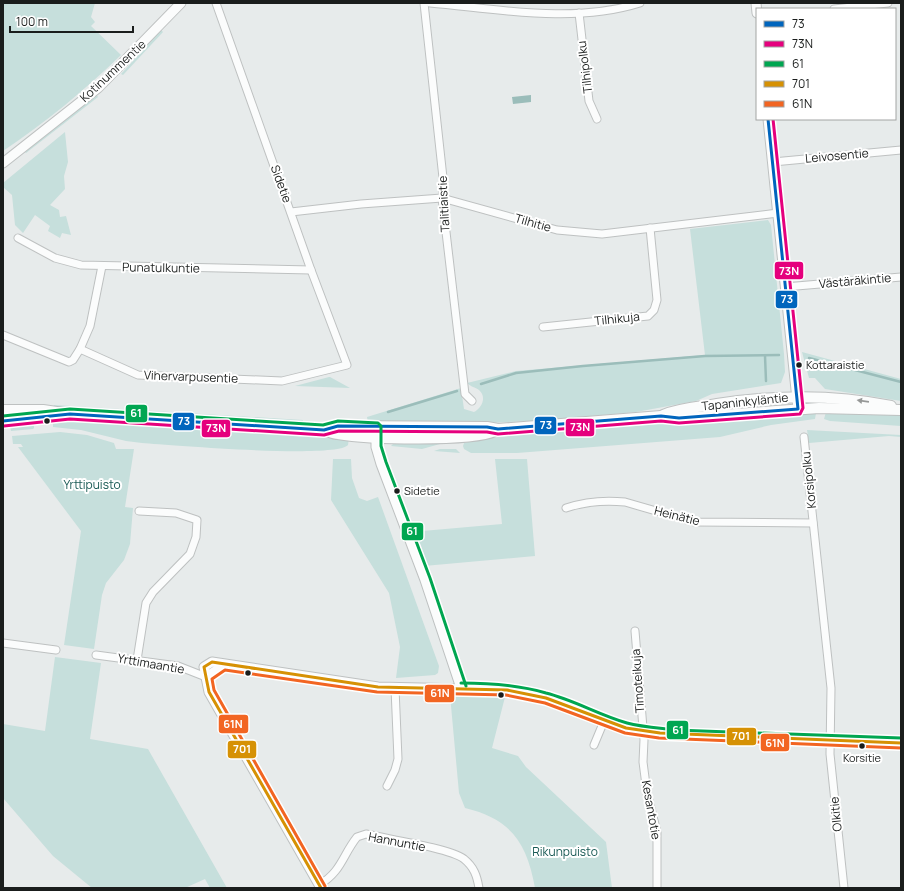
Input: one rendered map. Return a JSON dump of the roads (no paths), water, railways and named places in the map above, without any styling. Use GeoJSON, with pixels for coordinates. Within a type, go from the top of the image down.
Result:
{"type":"FeatureCollection","features":[{"type":"Feature","properties":{"kind":"main road","name":"Tapaninkyläntie"},"geometry":{"type":"LineString","coordinates":[[662,416],[676,410],[741,400],[797,397],[845,398],[901,409]]}},
{"type":"Feature","properties":{"kind":"main road","name":"Tapaninkyläntie"},"geometry":{"type":"LineString","coordinates":[[3,410],[43,410],[70,414],[324,430],[338,426],[376,432],[487,427],[498,429],[662,416],[679,418],[798,409],[901,409]]}},
{"type":"Feature","properties":{"kind":"main road","name":"Tapaninkyläntie"},"geometry":{"type":"LineString","coordinates":[[3,421],[70,414]]}},
{"type":"Feature","properties":{"kind":"street","name":"Kotinummentie"},"geometry":{"type":"LineString","coordinates":[[3,163],[98,88],[181,3]]}},
{"type":"Feature","properties":{"kind":"street","name":"Sidetie"},"geometry":{"type":"LineString","coordinates":[[216,3],[311,270],[347,365]]}},
{"type":"Feature","properties":{"kind":"street","name":"Talitiaistie"},"geometry":{"type":"LineString","coordinates":[[424,3],[444,187],[442,198],[465,394],[472,401]]}},
{"type":"Feature","properties":{"kind":"street"},"geometry":{"type":"LineString","coordinates":[[430,3],[533,12],[579,13],[619,9],[640,3]]}},
{"type":"Feature","properties":{"kind":"street"},"geometry":{"type":"LineString","coordinates":[[843,8],[888,3]]}},
{"type":"Feature","properties":{"kind":"street","name":"Tilhipolku"},"geometry":{"type":"LineString","coordinates":[[579,13],[589,101],[597,119]]}},
{"type":"Feature","properties":{"kind":"street"},"geometry":{"type":"LineString","coordinates":[[768,120],[798,409]]}},
{"type":"Feature","properties":{"kind":"street","name":"Leivosentie"},"geometry":{"type":"LineString","coordinates":[[773,162],[901,150]]}},
{"type":"Feature","properties":{"kind":"street","name":"Tilhitie"},"geometry":{"type":"LineString","coordinates":[[291,212],[362,204],[442,198],[557,230],[602,234],[778,213]]}},
{"type":"Feature","properties":{"kind":"street","name":"Tilhikuja"},"geometry":{"type":"LineString","coordinates":[[543,327],[648,316],[657,304],[658,300],[650,228]]}},
{"type":"Feature","properties":{"kind":"street","name":"Punatulkuntie"},"geometry":{"type":"LineString","coordinates":[[18,238],[55,258],[81,265],[311,270]]}},
{"type":"Feature","properties":{"kind":"street"},"geometry":{"type":"LineString","coordinates":[[3,335],[69,362],[73,360],[80,349],[90,326],[102,266]]}},
{"type":"Feature","properties":{"kind":"street","name":"Västäräkintie"},"geometry":{"type":"LineString","coordinates":[[785,287],[901,277]]}},
{"type":"Feature","properties":{"kind":"street","name":"Vihervarpusentie"},"geometry":{"type":"LineString","coordinates":[[80,349],[138,375],[282,381],[347,365]]}},
{"type":"Feature","properties":{"kind":"street"},"geometry":{"type":"LineString","coordinates":[[376,432],[381,464],[425,580],[461,688]]}},
{"type":"Feature","properties":{"kind":"street","name":"Korsipolku"},"geometry":{"type":"LineString","coordinates":[[804,437],[813,523]]}},
{"type":"Feature","properties":{"kind":"street","name":"Heinätie"},"geometry":{"type":"LineString","coordinates":[[566,508],[578,504],[616,501],[625,502],[694,522],[813,523]]}},
{"type":"Feature","properties":{"kind":"street"},"geometry":{"type":"LineString","coordinates":[[137,660],[146,603],[152,592],[190,554],[196,537],[197,520],[176,513],[139,511]]}},
{"type":"Feature","properties":{"kind":"street"},"geometry":{"type":"LineString","coordinates":[[813,523],[831,688],[830,740]]}},
{"type":"Feature","properties":{"kind":"street","name":"Timoteikuja"},"geometry":{"type":"LineString","coordinates":[[635,631],[642,731]]}},
{"type":"Feature","properties":{"kind":"street"},"geometry":{"type":"LineString","coordinates":[[3,643],[56,650]]}},
{"type":"Feature","properties":{"kind":"street","name":"Yrttimaantie"},"geometry":{"type":"LineString","coordinates":[[96,655],[178,666],[206,676]]}},
{"type":"Feature","properties":{"kind":"street"},"geometry":{"type":"LineString","coordinates":[[320,886],[209,692],[204,667],[212,662],[224,665],[395,688],[498,689],[534,695],[571,706],[604,721],[642,731],[675,735],[901,743]]}},
{"type":"Feature","properties":{"kind":"street"},"geometry":{"type":"LineString","coordinates":[[387,786],[395,770],[398,759],[395,688]]}},
{"type":"Feature","properties":{"kind":"street"},"geometry":{"type":"LineString","coordinates":[[594,745],[604,721]]}},
{"type":"Feature","properties":{"kind":"street","name":"Kesantotie"},"geometry":{"type":"LineString","coordinates":[[642,731],[643,762],[647,793],[657,832],[658,888]]}},
{"type":"Feature","properties":{"kind":"street","name":"Olkitie"},"geometry":{"type":"LineString","coordinates":[[830,740],[844,888]]}},
{"type":"Feature","properties":{"kind":"street","name":"Hannuntie"},"geometry":{"type":"LineString","coordinates":[[320,886],[330,879],[337,871],[357,836],[366,834],[456,854],[470,865],[477,878],[479,888]]}},
{"type":"Feature","properties":{"kind":"waterway"},"geometry":{"type":"LineString","coordinates":[[481,384],[516,373],[583,366],[705,356],[779,355]]}},
{"type":"Feature","properties":{"kind":"waterway"},"geometry":{"type":"LineString","coordinates":[[765,356],[766,381]]}},
{"type":"Feature","properties":{"kind":"waterway"},"geometry":{"type":"LineString","coordinates":[[809,358],[901,382]]}},
{"type":"Feature","properties":{"kind":"waterway"},"geometry":{"type":"LineString","coordinates":[[388,412],[457,391]]}},
{"type":"Feature","properties":{"kind":"place","name":"Kottaraistie"},"geometry":{"type":"Point","coordinates":[799,365]}},
{"type":"Feature","properties":{"kind":"place","name":"Sidetie"},"geometry":{"type":"Point","coordinates":[397,491]}},
{"type":"Feature","properties":{"kind":"place","name":"Korsitie"},"geometry":{"type":"Point","coordinates":[862,746]}},
{"type":"Feature","properties":{"kind":"park label","name":"Yrttipuisto"},"geometry":{"type":"Point","coordinates":[92,485]}},
{"type":"Feature","properties":{"kind":"park label","name":"Rikunpuisto"},"geometry":{"type":"Point","coordinates":[565,852]}}]}
